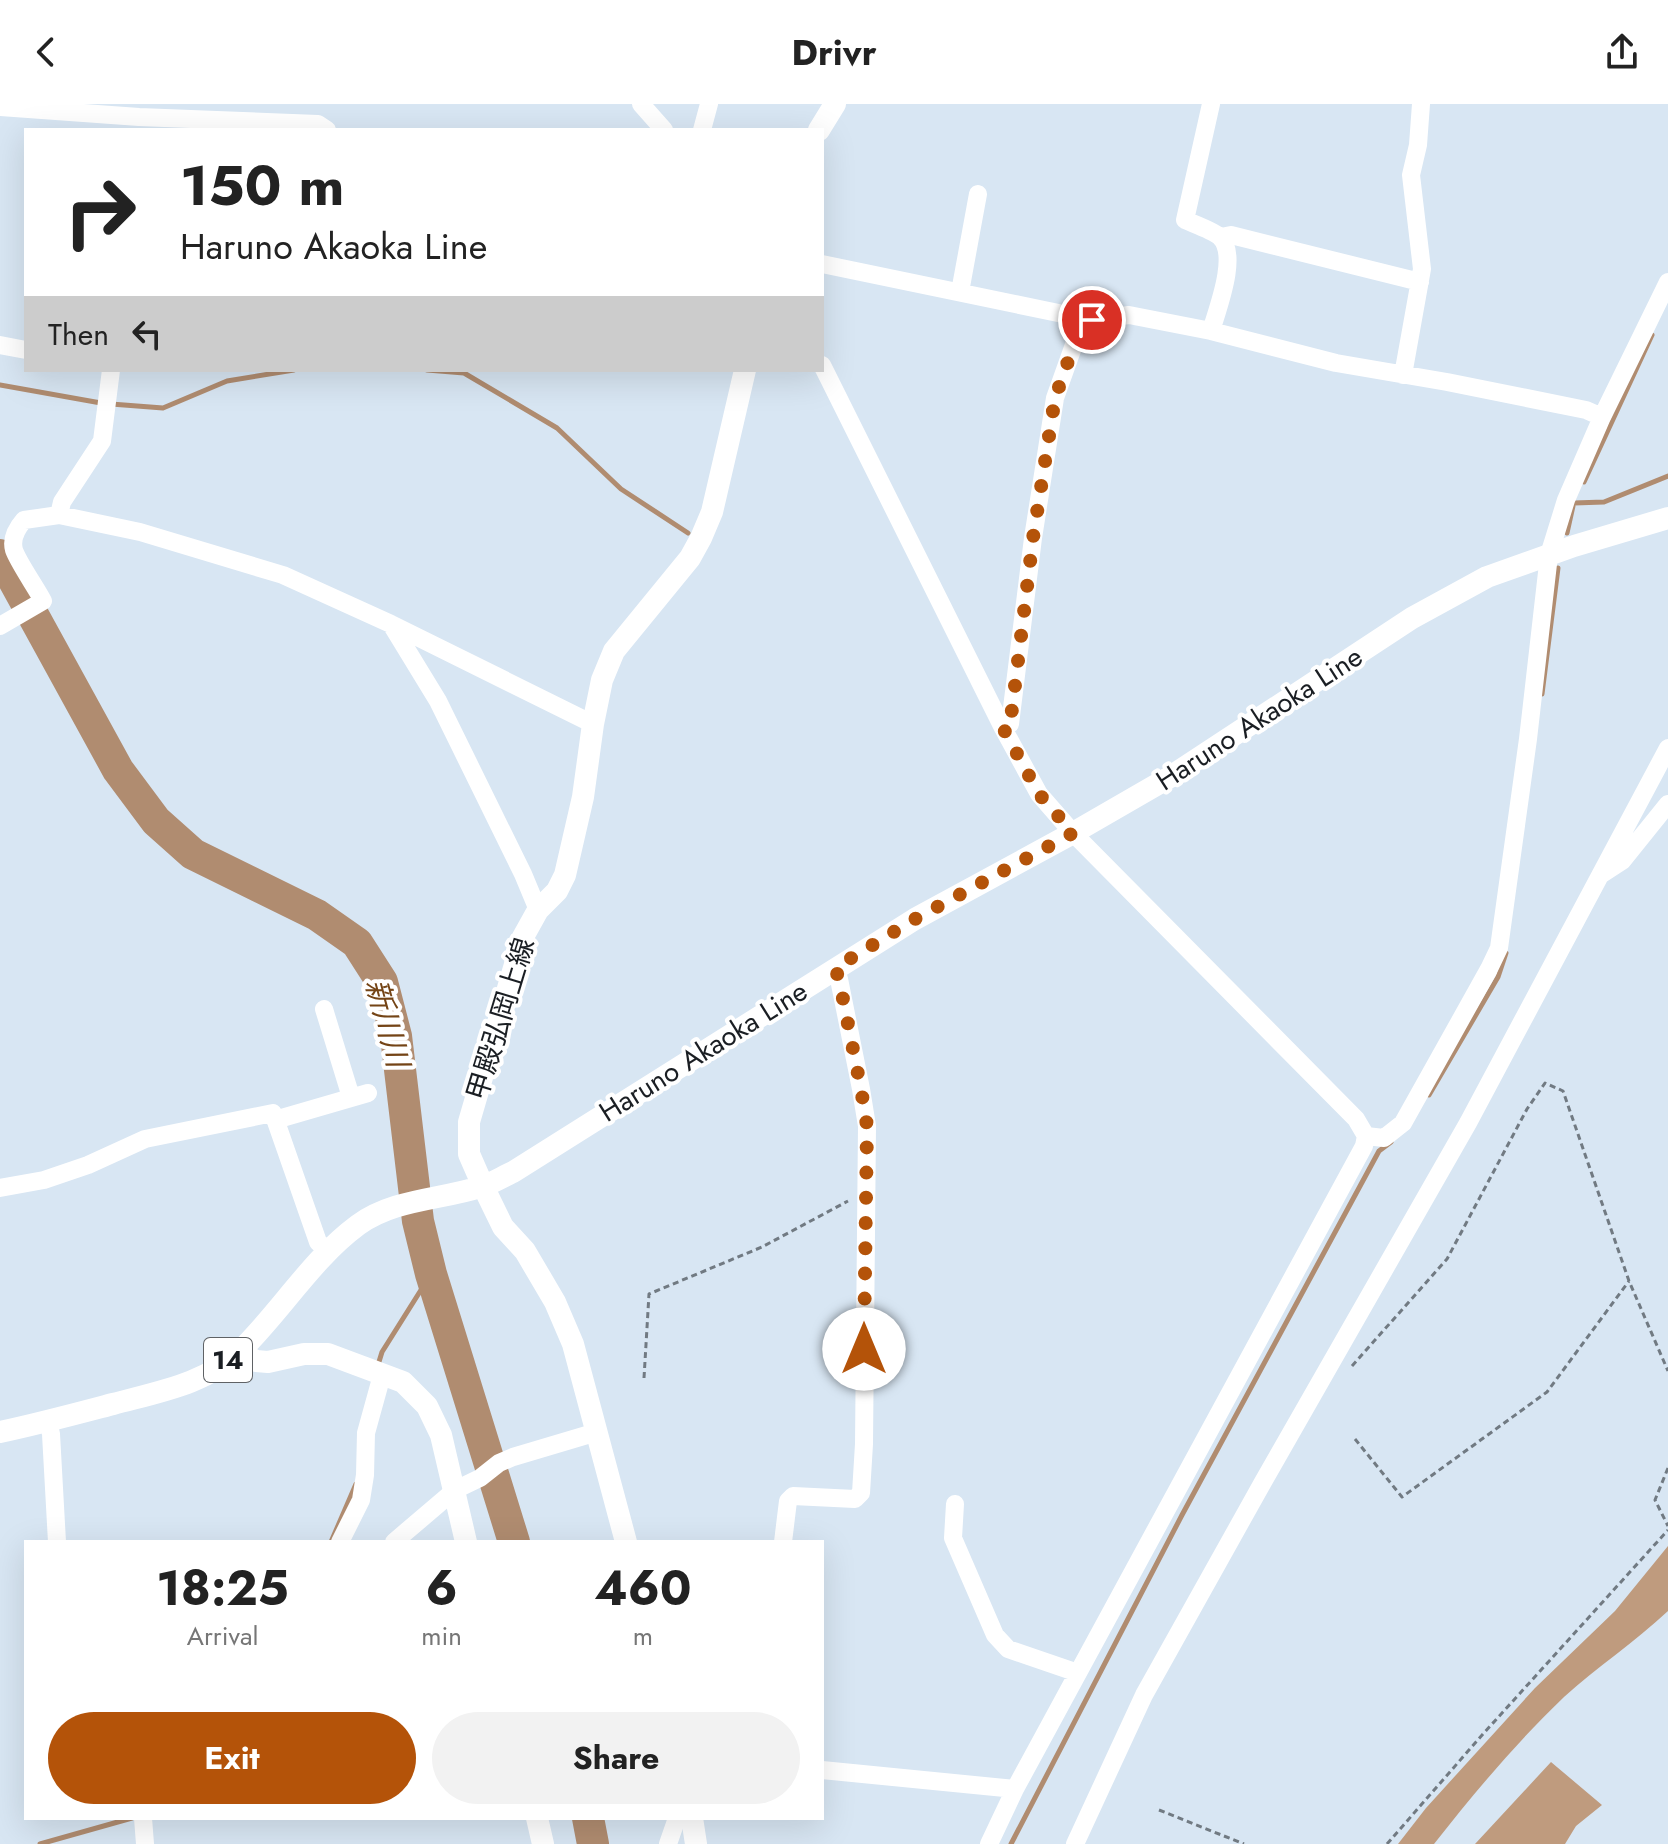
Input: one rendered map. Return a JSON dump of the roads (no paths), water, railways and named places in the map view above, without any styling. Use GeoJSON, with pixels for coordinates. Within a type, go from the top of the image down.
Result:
{"type":"FeatureCollection","features":[{"type":"Feature","properties":{"kind":"main road"},"geometry":{"type":"LineString","coordinates":[[820,128],[835,104]]}},
{"type":"Feature","properties":{"kind":"main road","name":"甲殿弘岡上線"},"geometry":{"type":"LineString","coordinates":[[625,1540],[573,1344],[555,1302],[525,1251],[503,1227],[483,1186],[469,1154],[469,1122],[523,937],[538,910],[557,891],[565,875],[583,797],[602,680],[614,651],[690,558],[701,538],[721,481],[745,372]]}},
{"type":"Feature","properties":{"kind":"main road","name":"Haruno Akaoka Line"},"geometry":{"type":"LineString","coordinates":[[0,1432],[198,1379],[239,1352],[329,1252],[358,1225],[384,1210],[483,1186],[513,1172],[915,919],[1170,777],[1412,618],[1487,577],[1668,518]]}},
{"type":"Feature","properties":{"kind":"main road"},"geometry":{"type":"LineString","coordinates":[[239,1352],[256,1361],[268,1362],[304,1354],[328,1354],[403,1382],[427,1406],[441,1435],[466,1540]]}},
{"type":"Feature","properties":{"kind":"main road"},"geometry":{"type":"LineString","coordinates":[[537,1820],[543,1844]]}},
{"type":"Feature","properties":{"kind":"main road"},"geometry":{"type":"LineString","coordinates":[[692,1820],[696,1844]]}},
{"type":"Feature","properties":{"kind":"street"},"geometry":{"type":"LineString","coordinates":[[641,104],[662,128]]}},
{"type":"Feature","properties":{"kind":"street"},"geometry":{"type":"LineString","coordinates":[[703,128],[709,104]]}},
{"type":"Feature","properties":{"kind":"street"},"geometry":{"type":"LineString","coordinates":[[1211,104],[1185,220],[1221,237],[1231,235],[1420,282]]}},
{"type":"Feature","properties":{"kind":"street"},"geometry":{"type":"LineString","coordinates":[[1403,375],[1422,269],[1411,175],[1418,145],[1421,104]]}},
{"type":"Feature","properties":{"kind":"street"},"geometry":{"type":"LineString","coordinates":[[4,106],[138,123],[318,124],[324,128]]}},
{"type":"Feature","properties":{"kind":"street"},"geometry":{"type":"LineString","coordinates":[[960,292],[978,194]]}},
{"type":"Feature","properties":{"kind":"street"},"geometry":{"type":"LineString","coordinates":[[1211,331],[1229,265],[1221,237]]}},
{"type":"Feature","properties":{"kind":"street"},"geometry":{"type":"LineString","coordinates":[[824,264],[1092,320],[1129,315],[1211,331],[1336,363],[1586,410],[1602,417]]}},
{"type":"Feature","properties":{"kind":"street"},"geometry":{"type":"LineString","coordinates":[[1366,1136],[1384,1138],[1403,1123],[1499,948],[1549,555],[1566,500],[1602,417],[1668,282]]}},
{"type":"Feature","properties":{"kind":"street"},"geometry":{"type":"LineString","coordinates":[[1003,728],[1010,724],[1033,538],[1055,398],[1076,339],[1092,320]]}},
{"type":"Feature","properties":{"kind":"street"},"geometry":{"type":"LineString","coordinates":[[0,345],[24,350]]}},
{"type":"Feature","properties":{"kind":"street"},"geometry":{"type":"LineString","coordinates":[[824,369],[1039,794],[1073,833],[1356,1119],[1366,1136],[1364,1146],[1015,1789],[989,1844]]}},
{"type":"Feature","properties":{"kind":"street"},"geometry":{"type":"LineString","coordinates":[[59,515],[62,502],[102,441],[109,376]]}},
{"type":"Feature","properties":{"kind":"street"},"geometry":{"type":"LineString","coordinates":[[0,626],[43,601],[14,550],[18,527],[24,520],[59,515],[140,532],[283,575],[391,624],[593,724]]}},
{"type":"Feature","properties":{"kind":"street"},"geometry":{"type":"LineString","coordinates":[[391,624],[438,701],[538,910]]}},
{"type":"Feature","properties":{"kind":"street"},"geometry":{"type":"LineString","coordinates":[[1075,1844],[1144,1695],[1468,1123],[1668,748]]}},
{"type":"Feature","properties":{"kind":"street"},"geometry":{"type":"LineString","coordinates":[[1600,875],[1622,861],[1668,804]]}},
{"type":"Feature","properties":{"kind":"street"},"geometry":{"type":"LineString","coordinates":[[783,1540],[788,1501],[793,1496],[855,1499],[861,1493],[867,1126],[835,968]]}},
{"type":"Feature","properties":{"kind":"street"},"geometry":{"type":"LineString","coordinates":[[275,1120],[360,1095],[324,1009]]}},
{"type":"Feature","properties":{"kind":"street"},"geometry":{"type":"LineString","coordinates":[[0,1188],[59,1175],[145,1139],[273,1113],[318,1242],[329,1252]]}},
{"type":"Feature","properties":{"kind":"street"},"geometry":{"type":"LineString","coordinates":[[341,1540],[361,1500],[366,1433],[376,1373]]}},
{"type":"Feature","properties":{"kind":"street"},"geometry":{"type":"LineString","coordinates":[[48,1421],[57,1540]]}},
{"type":"Feature","properties":{"kind":"street"},"geometry":{"type":"LineString","coordinates":[[396,1540],[455,1490],[480,1478],[499,1463],[597,1432]]}},
{"type":"Feature","properties":{"kind":"street"},"geometry":{"type":"LineString","coordinates":[[955,1504],[953,1538],[995,1635],[1008,1649],[1078,1673]]}},
{"type":"Feature","properties":{"kind":"street"},"geometry":{"type":"LineString","coordinates":[[824,1770],[1015,1789]]}},
{"type":"Feature","properties":{"kind":"street"},"geometry":{"type":"LineString","coordinates":[[668,1844],[676,1820]]}},
{"type":"Feature","properties":{"kind":"street"},"geometry":{"type":"LineString","coordinates":[[126,1844],[144,1830]]}},
{"type":"Feature","properties":{"kind":"waterway"},"geometry":{"type":"LineString","coordinates":[[1584,482],[1652,335]]}},
{"type":"Feature","properties":{"kind":"waterway"},"geometry":{"type":"LineString","coordinates":[[111,404],[163,408],[227,381],[282,372]]}},
{"type":"Feature","properties":{"kind":"waterway"},"geometry":{"type":"LineString","coordinates":[[452,372],[464,373],[557,428],[621,489],[688,533]]}},
{"type":"Feature","properties":{"kind":"waterway"},"geometry":{"type":"LineString","coordinates":[[0,385],[101,403]]}},
{"type":"Feature","properties":{"kind":"waterway"},"geometry":{"type":"LineString","coordinates":[[1574,503],[1604,502],[1668,476]]}},
{"type":"Feature","properties":{"kind":"waterway"},"geometry":{"type":"LineString","coordinates":[[1567,533],[1573,506]]}},
{"type":"Feature","properties":{"kind":"waterway","name":"新川川"},"geometry":{"type":"LineString","coordinates":[[0,555],[118,770],[156,821],[193,854],[317,915],[357,943],[382,982],[396,1036],[418,1221],[431,1274],[513,1540]]}},
{"type":"Feature","properties":{"kind":"waterway"},"geometry":{"type":"LineString","coordinates":[[1542,694],[1558,568]]}},
{"type":"Feature","properties":{"kind":"waterway"},"geometry":{"type":"LineString","coordinates":[[1429,1095],[1498,977],[1506,953]]}},
{"type":"Feature","properties":{"kind":"waterway"},"geometry":{"type":"LineString","coordinates":[[1011,1844],[1182,1515],[1379,1151],[1391,1142]]}},
{"type":"Feature","properties":{"kind":"waterway"},"geometry":{"type":"LineString","coordinates":[[378,1365],[382,1352],[431,1274]]}},
{"type":"Feature","properties":{"kind":"waterway"},"geometry":{"type":"LineString","coordinates":[[332,1540],[356,1484]]}},
{"type":"Feature","properties":{"kind":"waterway"},"geometry":{"type":"LineString","coordinates":[[40,1844],[125,1820]]}},
{"type":"Feature","properties":{"kind":"waterway","name":"新川川"},"geometry":{"type":"LineString","coordinates":[[588,1820],[593,1844]]}}]}
